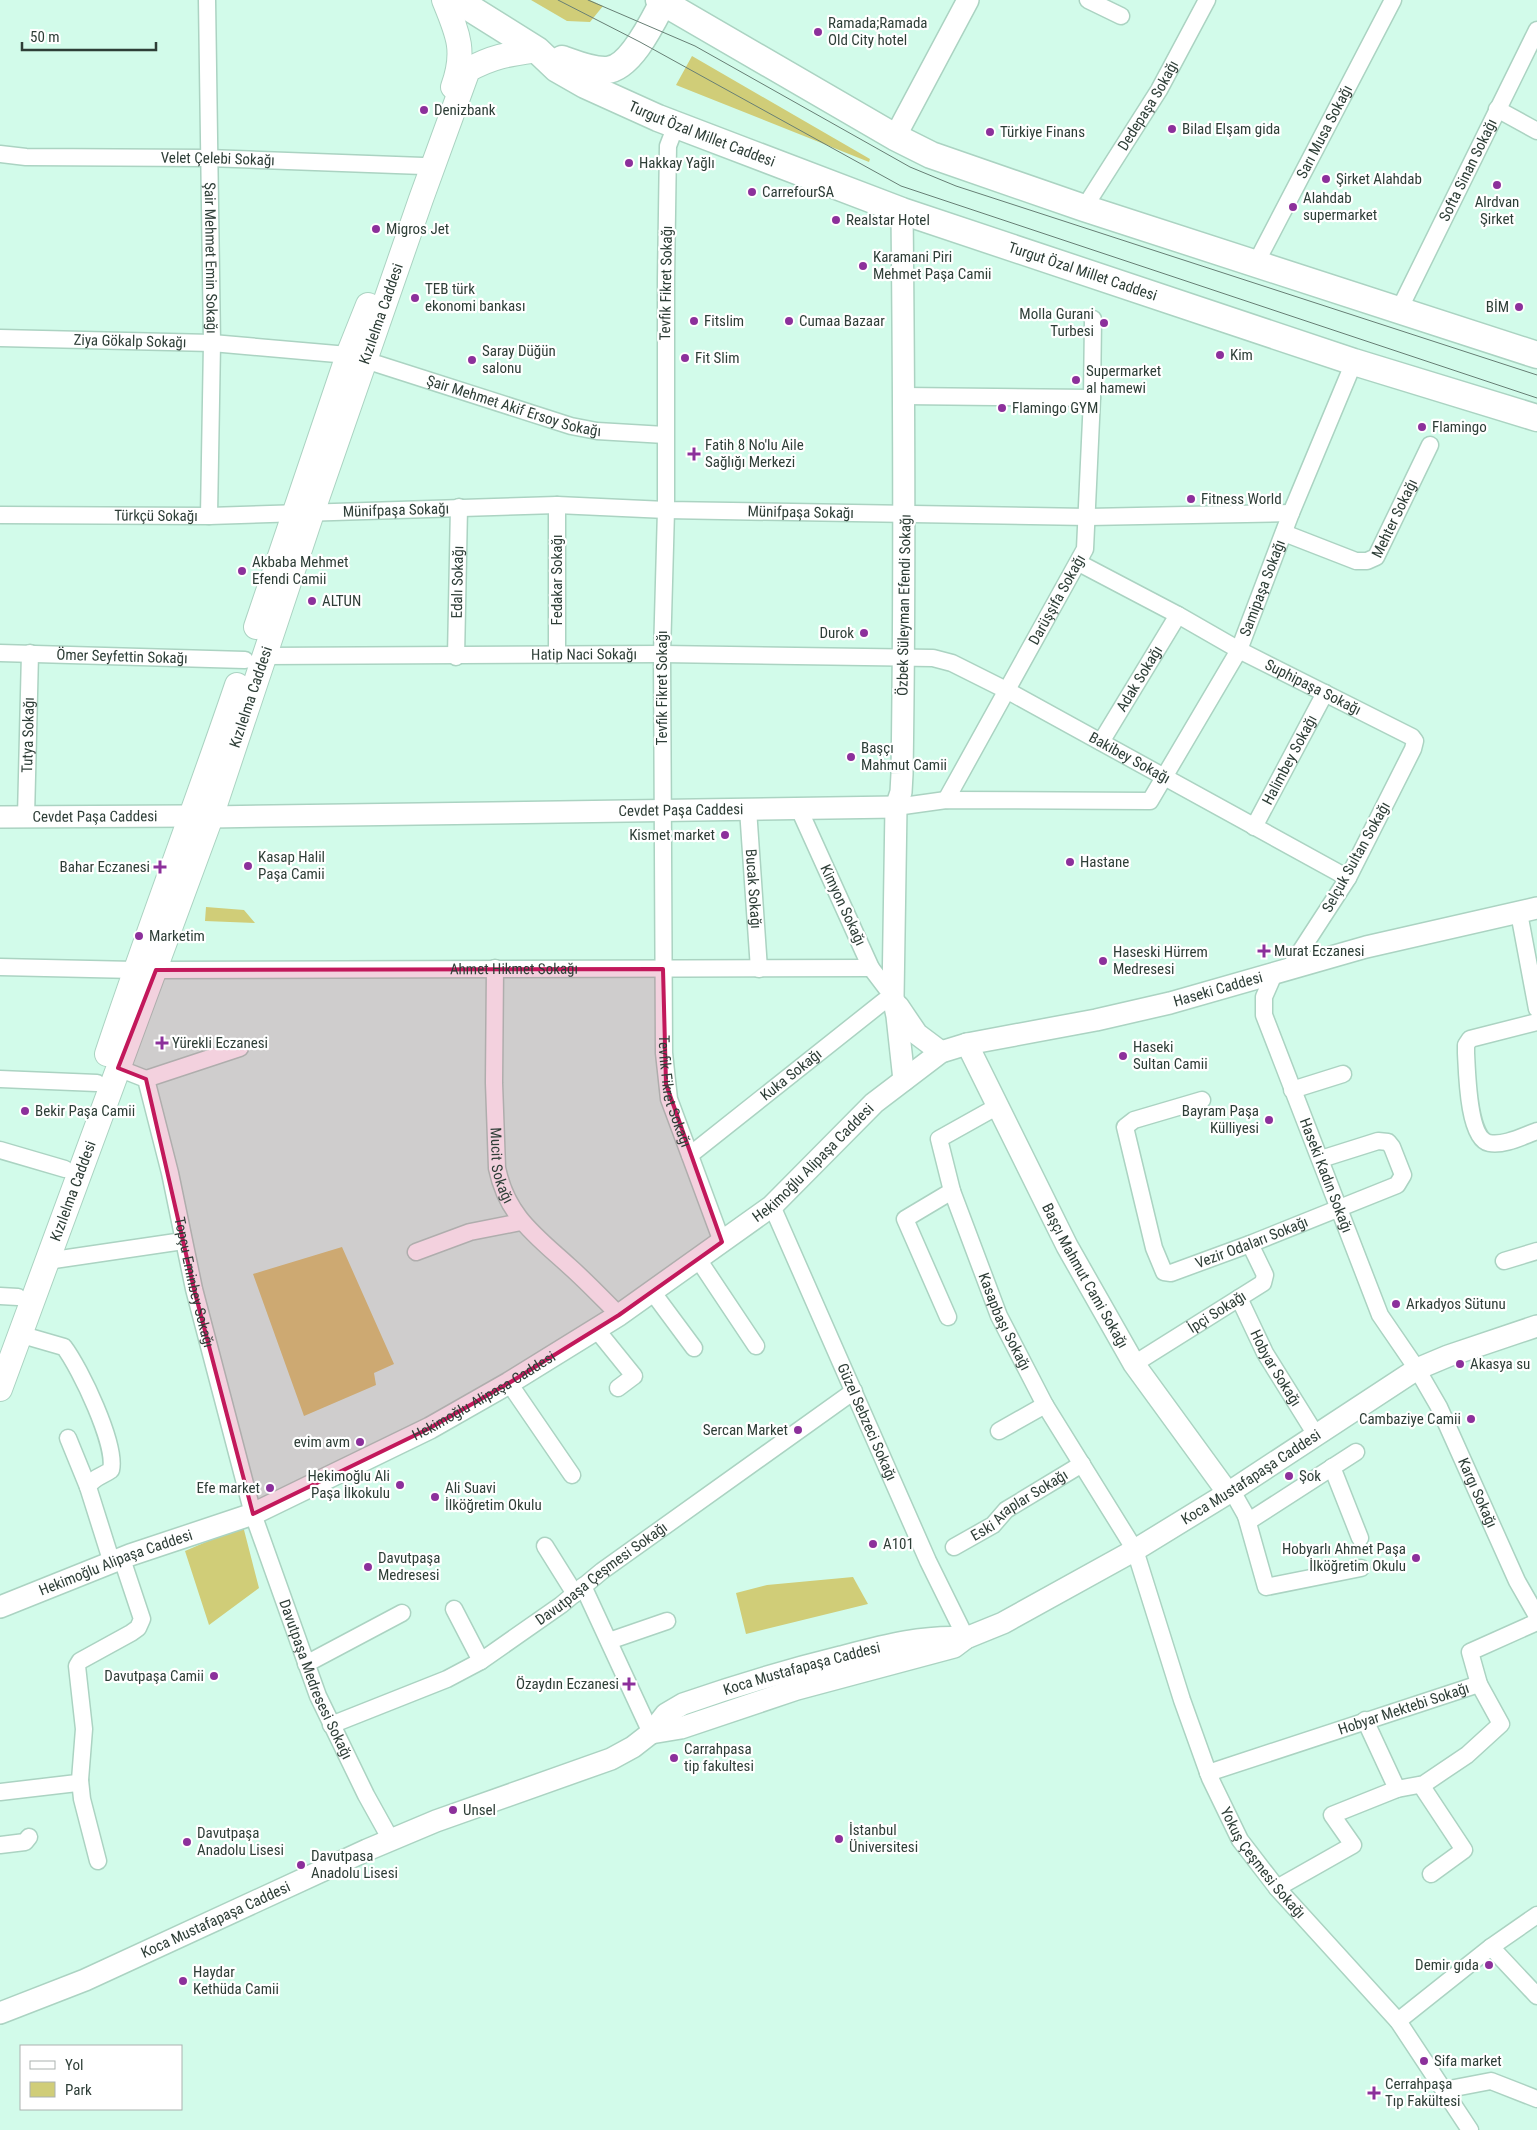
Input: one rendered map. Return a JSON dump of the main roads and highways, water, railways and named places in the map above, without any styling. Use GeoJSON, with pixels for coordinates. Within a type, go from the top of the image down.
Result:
{"type":"FeatureCollection","features":[{"type":"Feature","properties":{"kind":"main road","name":"Kızılelma Caddesi"},"geometry":{"type":"LineString","coordinates":[[0,1390],[10,1340],[9,1296],[65,1168],[97,1083],[145,970],[201,817],[303,513],[357,357],[428,165],[459,69],[460,42],[444,0]]}},
{"type":"Feature","properties":{"kind":"main road","name":"Turgut Özal Millet Caddesi"},"geometry":{"type":"LineString","coordinates":[[457,0],[537,50],[557,69],[632,108],[902,211],[1354,362],[1537,418]]}},
{"type":"Feature","properties":{"kind":"main road"},"geometry":{"type":"LineString","coordinates":[[537,50],[579,65],[609,70],[631,55],[650,28],[662,1],[895,137],[931,154],[1084,208],[1537,355]]}},
{"type":"Feature","properties":{"kind":"main road","name":"Kızılelma Caddesi"},"geometry":{"type":"LineString","coordinates":[[428,165],[468,70],[504,54],[537,50]]}},
{"type":"Feature","properties":{"kind":"main road","name":"Kızılelma Caddesi"},"geometry":{"type":"LineString","coordinates":[[10,1340],[47,1261],[90,1150],[118,1068],[145,970]]}},
{"type":"Feature","properties":{"kind":"tram line"},"geometry":{"type":"LineString","coordinates":[[558,0],[640,42],[901,186],[1537,398]]}},
{"type":"Feature","properties":{"kind":"tram line"},"geometry":{"type":"LineString","coordinates":[[588,0],[695,46],[910,167],[956,186],[1537,375]]}},
{"type":"Feature","properties":{"kind":"place","name":"Ramada;Ramada Old City hotel"},"geometry":{"type":"Point","coordinates":[818,32]}},
{"type":"Feature","properties":{"kind":"place","name":"Denizbank"},"geometry":{"type":"Point","coordinates":[424,110]}},
{"type":"Feature","properties":{"kind":"place","name":"Bilad Elşam gida"},"geometry":{"type":"Point","coordinates":[1172,129]}},
{"type":"Feature","properties":{"kind":"place","name":"Türkiye Finans"},"geometry":{"type":"Point","coordinates":[990,132]}},
{"type":"Feature","properties":{"kind":"place","name":"Hakkay Yağlı"},"geometry":{"type":"Point","coordinates":[629,163]}},
{"type":"Feature","properties":{"kind":"place","name":"Şirket Alahdab"},"geometry":{"type":"Point","coordinates":[1326,179]}},
{"type":"Feature","properties":{"kind":"place","name":"Alrdvan Şirket"},"geometry":{"type":"Point","coordinates":[1497,185]}},
{"type":"Feature","properties":{"kind":"place","name":"CarrefourSA"},"geometry":{"type":"Point","coordinates":[752,192]}},
{"type":"Feature","properties":{"kind":"place","name":"Alahdab supermarket"},"geometry":{"type":"Point","coordinates":[1293,207]}},
{"type":"Feature","properties":{"kind":"place","name":"Realstar Hotel"},"geometry":{"type":"Point","coordinates":[836,220]}},
{"type":"Feature","properties":{"kind":"place","name":"Migros Jet"},"geometry":{"type":"Point","coordinates":[376,229]}},
{"type":"Feature","properties":{"kind":"place","name":"Karamani Piri Mehmet Paşa Camii"},"geometry":{"type":"Point","coordinates":[863,266]}},
{"type":"Feature","properties":{"kind":"place","name":"TEB türk ekonomi bankası"},"geometry":{"type":"Point","coordinates":[415,298]}},
{"type":"Feature","properties":{"kind":"place","name":"BİM"},"geometry":{"type":"Point","coordinates":[1519,307]}},
{"type":"Feature","properties":{"kind":"place","name":"Fitslim"},"geometry":{"type":"Point","coordinates":[694,321]}},
{"type":"Feature","properties":{"kind":"place","name":"Cumaa Bazaar"},"geometry":{"type":"Point","coordinates":[789,321]}},
{"type":"Feature","properties":{"kind":"place","name":"Molla Gurani Turbesi"},"geometry":{"type":"Point","coordinates":[1104,323]}},
{"type":"Feature","properties":{"kind":"place","name":"Kim"},"geometry":{"type":"Point","coordinates":[1220,355]}},
{"type":"Feature","properties":{"kind":"place","name":"Fit Slim"},"geometry":{"type":"Point","coordinates":[685,358]}},
{"type":"Feature","properties":{"kind":"place","name":"Saray Düğün salonu"},"geometry":{"type":"Point","coordinates":[472,360]}},
{"type":"Feature","properties":{"kind":"place","name":"Supermarket al hamewi"},"geometry":{"type":"Point","coordinates":[1076,380]}},
{"type":"Feature","properties":{"kind":"place","name":"Flamingo GYM"},"geometry":{"type":"Point","coordinates":[1002,408]}},
{"type":"Feature","properties":{"kind":"place","name":"Flamingo"},"geometry":{"type":"Point","coordinates":[1422,427]}},
{"type":"Feature","properties":{"kind":"place","name":"Fatih 8 No'lu Aile Sağlığı Merkezi"},"geometry":{"type":"Point","coordinates":[694,454]}},
{"type":"Feature","properties":{"kind":"place","name":"Fitness World"},"geometry":{"type":"Point","coordinates":[1191,499]}},
{"type":"Feature","properties":{"kind":"place","name":"Akbaba Mehmet Efendi Camii"},"geometry":{"type":"Point","coordinates":[242,571]}},
{"type":"Feature","properties":{"kind":"place","name":"ALTUN"},"geometry":{"type":"Point","coordinates":[312,601]}},
{"type":"Feature","properties":{"kind":"place","name":"Durok"},"geometry":{"type":"Point","coordinates":[864,633]}},
{"type":"Feature","properties":{"kind":"place","name":"Başçı Mahmut Camii"},"geometry":{"type":"Point","coordinates":[851,757]}},
{"type":"Feature","properties":{"kind":"place","name":"Kismet market"},"geometry":{"type":"Point","coordinates":[725,835]}},
{"type":"Feature","properties":{"kind":"place","name":"Hastane"},"geometry":{"type":"Point","coordinates":[1070,862]}},
{"type":"Feature","properties":{"kind":"place","name":"Kasap Halil Paşa Camii"},"geometry":{"type":"Point","coordinates":[248,866]}},
{"type":"Feature","properties":{"kind":"place","name":"Bahar Eczanesi"},"geometry":{"type":"Point","coordinates":[160,867]}},
{"type":"Feature","properties":{"kind":"place","name":"Marketim"},"geometry":{"type":"Point","coordinates":[139,936]}},
{"type":"Feature","properties":{"kind":"place","name":"Murat Eczanesi"},"geometry":{"type":"Point","coordinates":[1264,951]}},
{"type":"Feature","properties":{"kind":"place","name":"Haseski Hürrem Medresesi"},"geometry":{"type":"Point","coordinates":[1103,961]}},
{"type":"Feature","properties":{"kind":"place","name":"Yürekli Eczanesi"},"geometry":{"type":"Point","coordinates":[162,1043]}},
{"type":"Feature","properties":{"kind":"place","name":"Haseki Sultan Camii"},"geometry":{"type":"Point","coordinates":[1123,1056]}},
{"type":"Feature","properties":{"kind":"place","name":"Bekir Paşa Camii"},"geometry":{"type":"Point","coordinates":[25,1111]}},
{"type":"Feature","properties":{"kind":"place","name":"Bayram Paşa Külliyesi"},"geometry":{"type":"Point","coordinates":[1269,1120]}},
{"type":"Feature","properties":{"kind":"place","name":"Arkadyos Sütunu"},"geometry":{"type":"Point","coordinates":[1396,1304]}},
{"type":"Feature","properties":{"kind":"place","name":"Akasya su"},"geometry":{"type":"Point","coordinates":[1460,1364]}},
{"type":"Feature","properties":{"kind":"place","name":"Cambaziye Camii"},"geometry":{"type":"Point","coordinates":[1471,1419]}},
{"type":"Feature","properties":{"kind":"place","name":"Sercan Market"},"geometry":{"type":"Point","coordinates":[798,1430]}},
{"type":"Feature","properties":{"kind":"place","name":"evim avm"},"geometry":{"type":"Point","coordinates":[360,1442]}},
{"type":"Feature","properties":{"kind":"place","name":"Şok"},"geometry":{"type":"Point","coordinates":[1289,1476]}},
{"type":"Feature","properties":{"kind":"place","name":"Hekimoğlu Ali Paşa İlkokulu"},"geometry":{"type":"Point","coordinates":[400,1485]}},
{"type":"Feature","properties":{"kind":"place","name":"Efe market"},"geometry":{"type":"Point","coordinates":[270,1488]}},
{"type":"Feature","properties":{"kind":"place","name":"Ali Suavi İlköğretim Okulu"},"geometry":{"type":"Point","coordinates":[435,1497]}},
{"type":"Feature","properties":{"kind":"place","name":"A101"},"geometry":{"type":"Point","coordinates":[873,1544]}},
{"type":"Feature","properties":{"kind":"place","name":"Hobyarlı Ahmet Paşa İlköğretim Okulu"},"geometry":{"type":"Point","coordinates":[1416,1558]}},
{"type":"Feature","properties":{"kind":"place","name":"Davutpaşa Medresesi"},"geometry":{"type":"Point","coordinates":[368,1567]}},
{"type":"Feature","properties":{"kind":"place","name":"Davutpaşa Camii"},"geometry":{"type":"Point","coordinates":[214,1676]}},
{"type":"Feature","properties":{"kind":"place","name":"Özaydın Eczanesi"},"geometry":{"type":"Point","coordinates":[629,1684]}},
{"type":"Feature","properties":{"kind":"place","name":"Carrahpasa tip fakultesi"},"geometry":{"type":"Point","coordinates":[674,1758]}},
{"type":"Feature","properties":{"kind":"place","name":"Unsel"},"geometry":{"type":"Point","coordinates":[453,1810]}},
{"type":"Feature","properties":{"kind":"place","name":"İstanbul Üniversitesi"},"geometry":{"type":"Point","coordinates":[839,1839]}},
{"type":"Feature","properties":{"kind":"place","name":"Davutpaşa Anadolu Lisesi"},"geometry":{"type":"Point","coordinates":[187,1842]}},
{"type":"Feature","properties":{"kind":"place","name":"Davutpasa Anadolu Lisesi"},"geometry":{"type":"Point","coordinates":[301,1865]}},
{"type":"Feature","properties":{"kind":"place","name":"Demir gıda"},"geometry":{"type":"Point","coordinates":[1489,1965]}},
{"type":"Feature","properties":{"kind":"place","name":"Haydar Kethüda Camii"},"geometry":{"type":"Point","coordinates":[183,1981]}},
{"type":"Feature","properties":{"kind":"place","name":"Sifa market"},"geometry":{"type":"Point","coordinates":[1424,2061]}},
{"type":"Feature","properties":{"kind":"place","name":"Cerrahpaşa Tıp Fakültesi"},"geometry":{"type":"Point","coordinates":[1374,2093]}}]}
